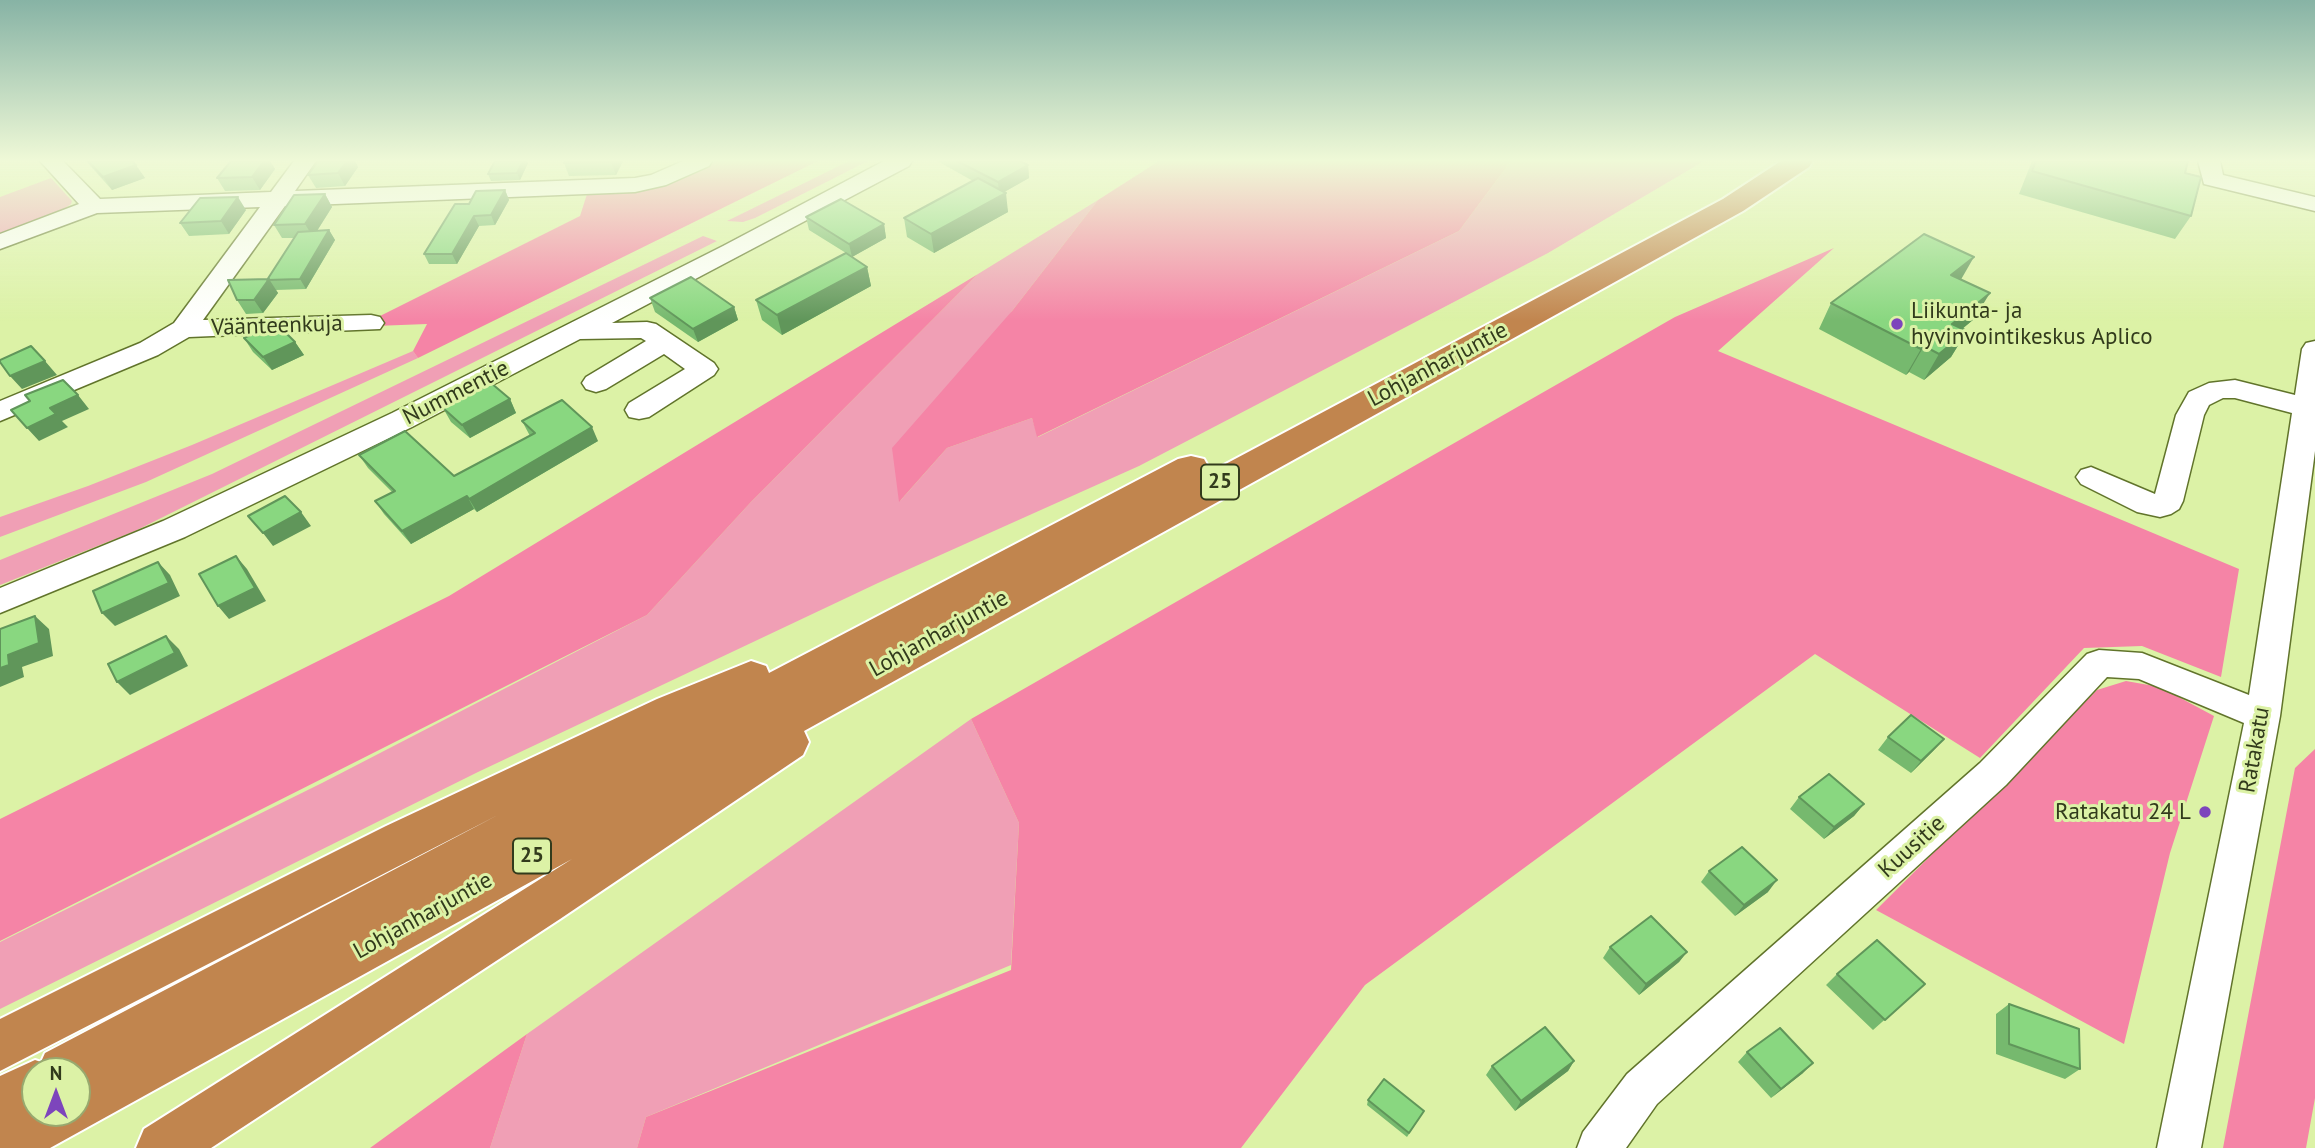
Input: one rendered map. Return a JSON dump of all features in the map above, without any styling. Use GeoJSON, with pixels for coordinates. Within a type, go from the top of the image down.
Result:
{"type":"FeatureCollection","features":[{"type":"Feature","properties":{"kind":"highway","name":"Lohjanharjuntie"},"geometry":{"type":"LineString","coordinates":[[91,1096],[975,599],[1667,215]]}},
{"type":"Feature","properties":{"kind":"highway","name":"Lohjanharjuntie"},"geometry":{"type":"LineString","coordinates":[[89,1057],[975,599]]}},
{"type":"Feature","properties":{"kind":"highway"},"geometry":{"type":"LineString","coordinates":[[0,1046],[402,841],[672,711],[975,599]]}},
{"type":"Feature","properties":{"kind":"highway"},"geometry":{"type":"LineString","coordinates":[[163,1148],[543,904],[975,599]]}},
{"type":"Feature","properties":{"kind":"highway"},"geometry":{"type":"LineString","coordinates":[[0,1104],[21,1093]]}},
{"type":"Feature","properties":{"kind":"highway"},"geometry":{"type":"LineString","coordinates":[[0,1146],[35,1127]]}},
{"type":"Feature","properties":{"kind":"street"},"geometry":{"type":"LineString","coordinates":[[0,242],[71,215]]}},
{"type":"Feature","properties":{"kind":"street"},"geometry":{"type":"LineString","coordinates":[[0,412],[149,349],[183,329],[266,215]]}},
{"type":"Feature","properties":{"kind":"street","name":"Nummentie"},"geometry":{"type":"LineString","coordinates":[[0,601],[174,529],[402,420],[799,215]]}},
{"type":"Feature","properties":{"kind":"street","name":"Väänteenkuja"},"geometry":{"type":"LineString","coordinates":[[183,329],[371,323]]}},
{"type":"Feature","properties":{"kind":"street"},"geometry":{"type":"LineString","coordinates":[[576,332],[647,330],[704,369],[639,410]]}},
{"type":"Feature","properties":{"kind":"street"},"geometry":{"type":"LineString","coordinates":[[596,383],[664,342]]}},
{"type":"Feature","properties":{"kind":"street","name":"Ratakatu"},"geometry":{"type":"LineString","coordinates":[[2179,1148],[2263,716],[2315,349]]}},
{"type":"Feature","properties":{"kind":"street"},"geometry":{"type":"LineString","coordinates":[[2091,477],[2148,504],[2160,506],[2168,501],[2190,415],[2199,399],[2219,388],[2235,389],[2307,407]]}},
{"type":"Feature","properties":{"kind":"street","name":"Kuusitie"},"geometry":{"type":"LineString","coordinates":[[1599,1148],[1642,1089],[1993,774],[2099,663],[2142,666],[2263,716]]}},
{"type":"Feature","properties":{"kind":"shaded area"},"geometry":{"type":"Polygon","coordinates":[[[0,215],[56,215],[51,218],[0,238],[0,215]]]}},
{"type":"Feature","properties":{"kind":"shaded area"},"geometry":{"type":"Polygon","coordinates":[[[709,215],[418,358],[413,351],[427,324],[375,326],[380,316],[580,216],[709,215]]]}},
{"type":"Feature","properties":{"kind":"shaded area"},"geometry":{"type":"Polygon","coordinates":[[[740,215],[762,215],[743,222],[727,221],[740,215]]]}},
{"type":"Feature","properties":{"kind":"shaded area"},"geometry":{"type":"Polygon","coordinates":[[[1074,215],[1087,215],[1012,311],[900,501],[947,448],[1032,418],[1038,437],[1459,231],[1471,215],[1613,215],[1548,253],[1139,466],[878,583],[478,772],[0,1009],[0,942],[322,783],[647,615],[751,502],[978,274],[1074,215]]]}},
{"type":"Feature","properties":{"kind":"shaded area"},"geometry":{"type":"Polygon","coordinates":[[[1087,215],[1471,215],[1459,231],[1037,437],[1032,418],[947,448],[899,502],[892,448],[1012,311],[1087,215]]]}},
{"type":"Feature","properties":{"kind":"shaded area"},"geometry":{"type":"Polygon","coordinates":[[[703,236],[717,241],[135,531],[0,585],[0,560],[212,474],[703,236]]]}},
{"type":"Feature","properties":{"kind":"shaded area"},"geometry":{"type":"Polygon","coordinates":[[[1834,248],[1718,351],[2239,569],[2221,677],[2142,646],[2084,648],[1980,758],[1815,654],[1365,985],[1241,1148],[637,1148],[646,1117],[1011,970],[1019,823],[971,719],[1675,317],[1834,248]]]}},
{"type":"Feature","properties":{"kind":"shaded area"},"geometry":{"type":"Polygon","coordinates":[[[978,274],[751,502],[647,615],[0,941],[0,819],[449,596],[978,274]]]}},
{"type":"Feature","properties":{"kind":"shaded area"},"geometry":{"type":"Polygon","coordinates":[[[413,351],[418,358],[146,482],[0,537],[0,517],[192,445],[413,351]]]}},
{"type":"Feature","properties":{"kind":"shaded area"},"geometry":{"type":"Polygon","coordinates":[[[2126,681],[2160,687],[2214,716],[2170,853],[2124,1044],[1876,910],[2097,690],[2126,681]]]}},
{"type":"Feature","properties":{"kind":"shaded area"},"geometry":{"type":"Polygon","coordinates":[[[971,719],[1019,823],[1011,965],[646,1117],[637,1148],[490,1148],[527,1034],[971,719]]]}},
{"type":"Feature","properties":{"kind":"shaded area"},"geometry":{"type":"Polygon","coordinates":[[[2315,749],[2315,1098],[2306,1148],[2223,1148],[2295,768],[2315,749]]]}},
{"type":"Feature","properties":{"kind":"shaded area"},"geometry":{"type":"Polygon","coordinates":[[[527,1034],[490,1148],[370,1148],[527,1034]]]}},
{"type":"Feature","properties":{"kind":"building"},"geometry":{"type":"Polygon","coordinates":[[[187,215],[226,215],[221,221],[180,223],[187,215]]]}},
{"type":"Feature","properties":{"kind":"building"},"geometry":{"type":"Polygon","coordinates":[[[281,215],[311,215],[305,224],[274,225],[281,215]]]}},
{"type":"Feature","properties":{"kind":"building"},"geometry":{"type":"Polygon","coordinates":[[[448,215],[491,215],[474,216],[452,254],[424,254],[448,215]]]}},
{"type":"Feature","properties":{"kind":"building"},"geometry":{"type":"Polygon","coordinates":[[[811,215],[868,215],[884,224],[849,244],[806,217],[811,215]]]}},
{"type":"Feature","properties":{"kind":"building"},"geometry":{"type":"Polygon","coordinates":[[[910,215],[967,215],[931,234],[904,218],[910,215]]]}},
{"type":"Feature","properties":{"kind":"building"},"geometry":{"type":"Polygon","coordinates":[[[329,230],[300,279],[267,280],[298,232],[329,230]]]}},
{"type":"Feature","properties":{"kind":"building","name":"Liikunta- ja hyvinvointikeskus Aplico"},"geometry":{"type":"Polygon","coordinates":[[[1924,234],[1974,257],[1951,275],[1990,293],[1952,324],[1967,331],[1939,354],[1924,346],[1921,349],[1831,303],[1924,234]]]}},
{"type":"Feature","properties":{"kind":"building"},"geometry":{"type":"Polygon","coordinates":[[[846,253],[867,267],[777,315],[756,300],[846,253]]]}},
{"type":"Feature","properties":{"kind":"building"},"geometry":{"type":"Polygon","coordinates":[[[691,277],[734,307],[693,329],[650,298],[691,277]]]}},
{"type":"Feature","properties":{"kind":"building"},"geometry":{"type":"Polygon","coordinates":[[[269,279],[254,300],[237,300],[228,280],[269,279]]]}},
{"type":"Feature","properties":{"kind":"building"},"geometry":{"type":"Polygon","coordinates":[[[276,323],[295,342],[263,357],[244,338],[276,323]]]}},
{"type":"Feature","properties":{"kind":"building"},"geometry":{"type":"Polygon","coordinates":[[[31,346],[45,361],[10,376],[0,360],[31,346]]]}},
{"type":"Feature","properties":{"kind":"building"},"geometry":{"type":"Polygon","coordinates":[[[63,380],[78,395],[50,408],[56,414],[27,428],[11,410],[30,401],[25,395],[63,380]]]}},
{"type":"Feature","properties":{"kind":"building"},"geometry":{"type":"Polygon","coordinates":[[[491,383],[510,399],[462,425],[443,408],[491,383]]]}},
{"type":"Feature","properties":{"kind":"building"},"geometry":{"type":"Polygon","coordinates":[[[562,400],[592,427],[469,499],[467,496],[402,531],[375,501],[395,491],[359,455],[405,431],[454,476],[535,433],[522,421],[562,400]]]}},
{"type":"Feature","properties":{"kind":"building"},"geometry":{"type":"Polygon","coordinates":[[[285,496],[301,512],[263,533],[248,516],[285,496]]]}},
{"type":"Feature","properties":{"kind":"building"},"geometry":{"type":"Polygon","coordinates":[[[236,556],[255,588],[218,606],[199,574],[236,556]]]}},
{"type":"Feature","properties":{"kind":"building"},"geometry":{"type":"Polygon","coordinates":[[[158,562],[169,583],[102,613],[93,591],[158,562]]]}},
{"type":"Feature","properties":{"kind":"building"},"geometry":{"type":"Polygon","coordinates":[[[35,616],[39,643],[8,655],[9,665],[0,668],[0,629],[35,616]]]}},
{"type":"Feature","properties":{"kind":"building"},"geometry":{"type":"Polygon","coordinates":[[[166,636],[175,653],[117,682],[108,664],[166,636]]]}},
{"type":"Feature","properties":{"kind":"building"},"geometry":{"type":"Polygon","coordinates":[[[1911,715],[1944,739],[1921,761],[1888,737],[1911,715]]]}},
{"type":"Feature","properties":{"kind":"building"},"geometry":{"type":"Polygon","coordinates":[[[1829,774],[1864,804],[1834,827],[1799,797],[1829,774]]]}},
{"type":"Feature","properties":{"kind":"building"},"geometry":{"type":"Polygon","coordinates":[[[1742,847],[1777,880],[1744,905],[1709,871],[1742,847]]]}},
{"type":"Feature","properties":{"kind":"building"},"geometry":{"type":"Polygon","coordinates":[[[1651,916],[1687,952],[1646,984],[1610,947],[1651,916]]]}},
{"type":"Feature","properties":{"kind":"building"},"geometry":{"type":"Polygon","coordinates":[[[1877,940],[1925,984],[1885,1020],[1837,974],[1877,940]]]}},
{"type":"Feature","properties":{"kind":"building"},"geometry":{"type":"Polygon","coordinates":[[[2009,1004],[2079,1029],[2080,1069],[2009,1044],[2009,1004]]]}},
{"type":"Feature","properties":{"kind":"building"},"geometry":{"type":"Polygon","coordinates":[[[1545,1027],[1574,1061],[1521,1101],[1492,1066],[1545,1027]]]}},
{"type":"Feature","properties":{"kind":"building"},"geometry":{"type":"Polygon","coordinates":[[[1780,1028],[1813,1063],[1781,1089],[1747,1052],[1780,1028]]]}},
{"type":"Feature","properties":{"kind":"building"},"geometry":{"type":"Polygon","coordinates":[[[1384,1079],[1424,1111],[1409,1133],[1368,1100],[1384,1079]]]}},
{"type":"Feature","properties":{"kind":"place","name":"Liikunta- ja hyvinvointikeskus Aplico"},"geometry":{"type":"Point","coordinates":[1897,324]}},
{"type":"Feature","properties":{"kind":"place","name":"Ratakatu 24 L"},"geometry":{"type":"Point","coordinates":[2205,812]}}]}
